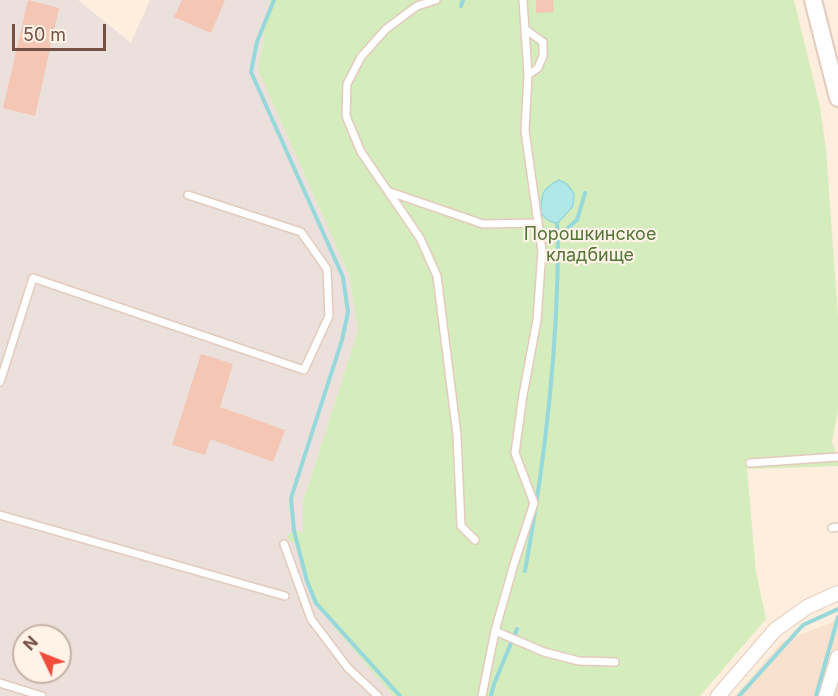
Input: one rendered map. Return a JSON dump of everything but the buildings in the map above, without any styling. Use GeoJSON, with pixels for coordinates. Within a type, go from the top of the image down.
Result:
{"type":"FeatureCollection","features":[{"type":"Feature","properties":{"kind":"street"},"geometry":{"type":"LineString","coordinates":[[813,0],[838,98]]}},
{"type":"Feature","properties":{"kind":"street"},"geometry":{"type":"LineString","coordinates":[[718,696],[775,630],[807,607],[838,593]]}},
{"type":"Feature","properties":{"kind":"street"},"geometry":{"type":"LineString","coordinates":[[826,696],[838,657]]}},
{"type":"Feature","properties":{"kind":"lane"},"geometry":{"type":"LineString","coordinates":[[436,0],[417,6],[386,29],[361,57],[347,84],[346,116],[361,152],[420,238],[437,276],[457,435],[461,526],[475,540]]}},
{"type":"Feature","properties":{"kind":"lane"},"geometry":{"type":"LineString","coordinates":[[482,696],[495,631],[534,503],[515,453],[537,320],[542,251],[525,131],[528,75],[524,0]]}},
{"type":"Feature","properties":{"kind":"lane"},"geometry":{"type":"LineString","coordinates":[[525,29],[543,42],[544,47],[538,68],[528,75]]}},
{"type":"Feature","properties":{"kind":"lane"},"geometry":{"type":"LineString","coordinates":[[390,192],[483,224],[538,222]]}},
{"type":"Feature","properties":{"kind":"lane"},"geometry":{"type":"LineString","coordinates":[[0,381],[33,278],[304,370],[329,316],[327,269],[301,232],[188,195]]}},
{"type":"Feature","properties":{"kind":"lane"},"geometry":{"type":"LineString","coordinates":[[750,463],[838,457]]}},
{"type":"Feature","properties":{"kind":"lane"},"geometry":{"type":"LineString","coordinates":[[0,515],[285,596]]}},
{"type":"Feature","properties":{"kind":"lane"},"geometry":{"type":"LineString","coordinates":[[284,544],[311,618],[348,668],[378,696]]}},
{"type":"Feature","properties":{"kind":"lane"},"geometry":{"type":"LineString","coordinates":[[495,631],[544,652],[579,661],[615,662]]}},
{"type":"Feature","properties":{"kind":"lane"},"geometry":{"type":"LineString","coordinates":[[0,683],[42,696]]}},
{"type":"Feature","properties":{"kind":"shaded area"},"geometry":{"type":"Polygon","coordinates":[[[0,0],[78,0],[131,43],[150,0],[270,0],[258,70],[349,275],[358,330],[303,502],[303,532],[415,696],[0,696],[0,0]]]}},
{"type":"Feature","properties":{"kind":"shaded area"},"geometry":{"type":"Polygon","coordinates":[[[838,620],[838,696],[735,696],[782,642],[838,620]]]}},
{"type":"Feature","properties":{"kind":"green space","name":"Порошкинское кладбище"},"geometry":{"type":"Polygon","coordinates":[[[270,0],[794,0],[820,107],[826,150],[838,317],[838,410],[832,442],[838,466],[747,469],[756,572],[766,619],[700,696],[393,696],[313,602],[295,544],[289,540],[287,535],[294,531],[303,532],[303,502],[358,330],[349,275],[258,70],[270,0]]]}},
{"type":"Feature","properties":{"kind":"water"},"geometry":{"type":"Polygon","coordinates":[[[559,180],[567,184],[574,194],[573,206],[557,224],[541,214],[541,208],[545,190],[559,180]]]}},
{"type":"Feature","properties":{"kind":"waterway"},"geometry":{"type":"LineString","coordinates":[[274,0],[257,42],[251,72],[343,277],[348,312],[342,340],[291,498],[294,531],[307,581],[316,603],[400,696]]}},
{"type":"Feature","properties":{"kind":"waterway"},"geometry":{"type":"LineString","coordinates":[[461,6],[463,0]]}},
{"type":"Feature","properties":{"kind":"waterway"},"geometry":{"type":"LineString","coordinates":[[525,571],[539,488],[549,404],[556,321],[558,237],[577,220],[585,193]]}},
{"type":"Feature","properties":{"kind":"waterway"},"geometry":{"type":"LineString","coordinates":[[557,224],[558,237]]}},
{"type":"Feature","properties":{"kind":"waterway"},"geometry":{"type":"LineString","coordinates":[[739,696],[803,625],[838,609]]}},
{"type":"Feature","properties":{"kind":"waterway"},"geometry":{"type":"LineString","coordinates":[[816,696],[838,617]]}},
{"type":"Feature","properties":{"kind":"waterway"},"geometry":{"type":"LineString","coordinates":[[491,696],[517,629]]}}]}
